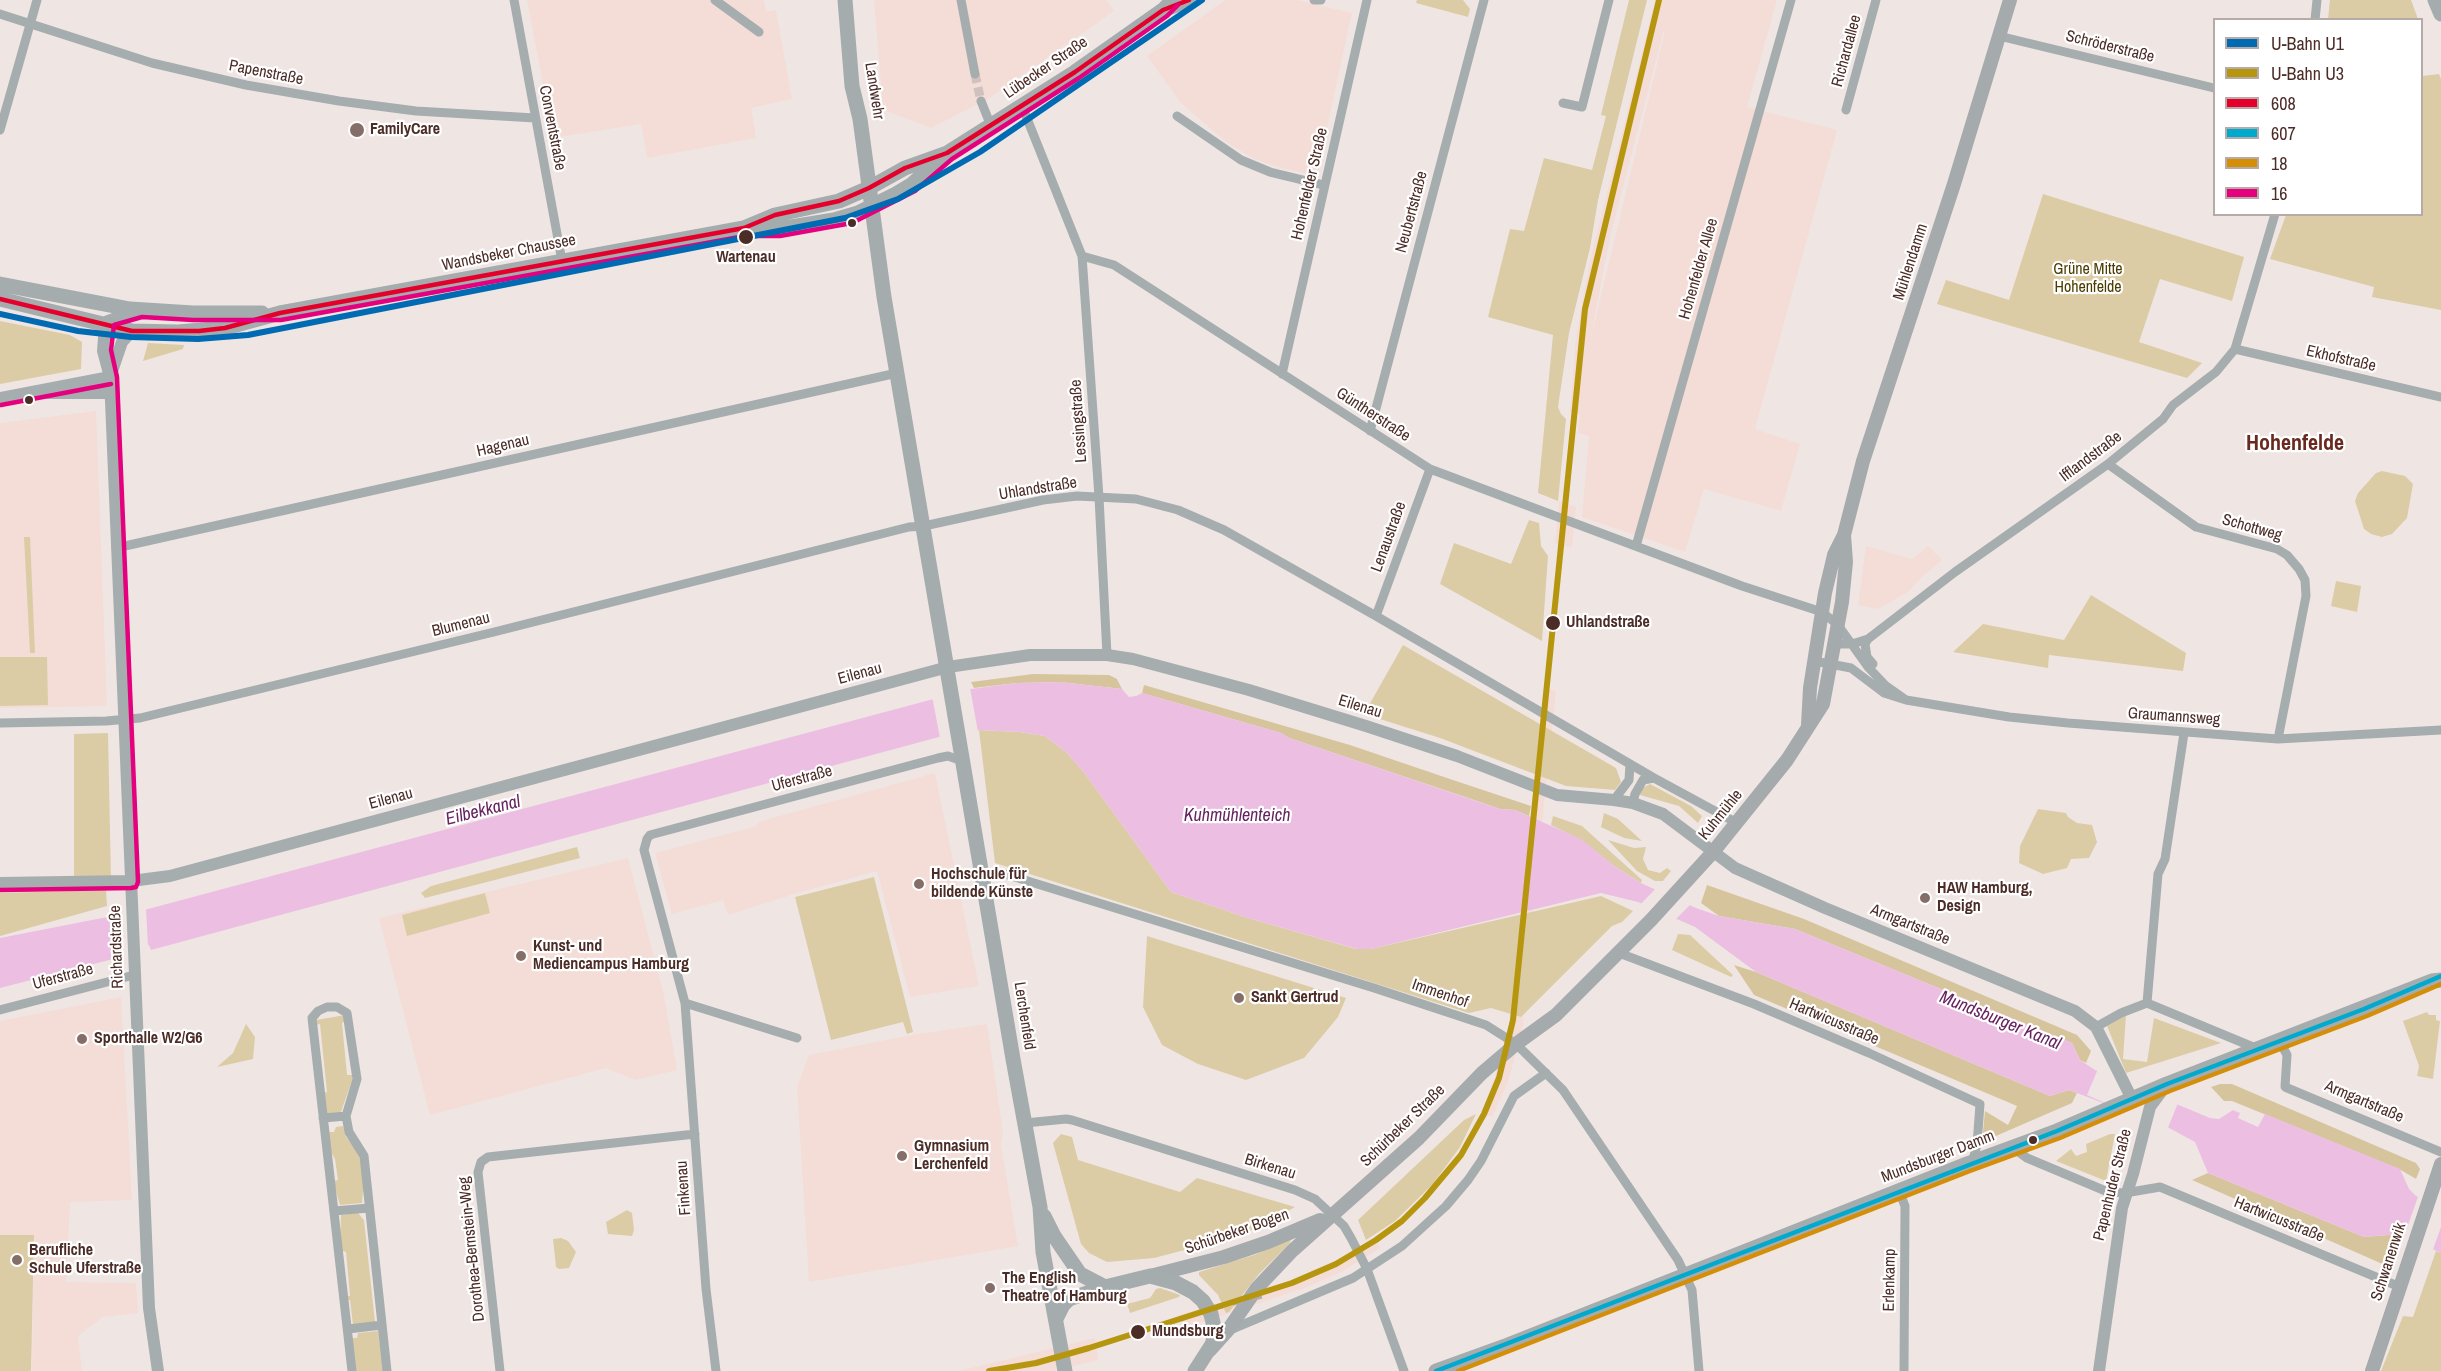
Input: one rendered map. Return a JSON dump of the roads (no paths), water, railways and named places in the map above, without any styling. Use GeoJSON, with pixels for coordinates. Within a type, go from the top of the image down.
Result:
{"type":"FeatureCollection","features":[{"type":"Feature","properties":{"kind":"main road","name":"Landwehr"},"geometry":{"type":"LineString","coordinates":[[845,0],[852,86],[860,119],[871,207]]}},
{"type":"Feature","properties":{"kind":"main road","name":"Lübecker Straße"},"geometry":{"type":"LineString","coordinates":[[871,207],[911,185],[947,153],[1022,106],[1168,5],[1189,0]]}},
{"type":"Feature","properties":{"kind":"main road","name":"Mühlendamm"},"geometry":{"type":"LineString","coordinates":[[1822,612],[1834,555],[1844,535],[1863,461],[1944,213],[2010,0]]}},
{"type":"Feature","properties":{"kind":"main road"},"geometry":{"type":"LineString","coordinates":[[2435,0],[2441,14]]}},
{"type":"Feature","properties":{"kind":"main road","name":"Lübecker Straße"},"geometry":{"type":"LineString","coordinates":[[869,188],[905,168],[947,153]]}},
{"type":"Feature","properties":{"kind":"main road","name":"Wandsbeker Chaussee"},"geometry":{"type":"LineString","coordinates":[[744,228],[775,215],[839,201],[869,188]]}},
{"type":"Feature","properties":{"kind":"main road","name":"Wandsbeker Chaussee"},"geometry":{"type":"LineString","coordinates":[[0,299],[37,306],[132,331],[178,332],[225,328],[280,313],[744,228],[779,229],[834,220],[871,207]]}},
{"type":"Feature","properties":{"kind":"main road"},"geometry":{"type":"LineString","coordinates":[[871,207],[897,374],[948,667]]}},
{"type":"Feature","properties":{"kind":"main road","name":"Wandsbeker Chaussee"},"geometry":{"type":"LineString","coordinates":[[0,284],[111,306],[193,313],[280,313]]}},
{"type":"Feature","properties":{"kind":"main road","name":"Mühlendamm"},"geometry":{"type":"LineString","coordinates":[[1838,625],[1846,562],[1844,535]]}},
{"type":"Feature","properties":{"kind":"main road","name":"Kuhmühle"},"geometry":{"type":"LineString","coordinates":[[1808,725],[1808,704],[1822,612]]}},
{"type":"Feature","properties":{"kind":"main road","name":"Kuhmühle"},"geometry":{"type":"LineString","coordinates":[[1651,920],[1737,823],[1787,760],[1816,716],[1823,704],[1838,625]]}},
{"type":"Feature","properties":{"kind":"main road","name":"Lerchenfeld"},"geometry":{"type":"LineString","coordinates":[[948,667],[962,761],[1040,1207],[1043,1252],[1065,1371]]}},
{"type":"Feature","properties":{"kind":"main road","name":"Schürbeker Straße"},"geometry":{"type":"LineString","coordinates":[[1195,1371],[1228,1330],[1257,1288],[1292,1251],[1419,1138],[1482,1073],[1516,1044],[1556,1015],[1651,920]]}},
{"type":"Feature","properties":{"kind":"main road","name":"Mundsburger Damm"},"geometry":{"type":"LineString","coordinates":[[1442,1370],[2057,1131],[2132,1099],[2438,979]]}},
{"type":"Feature","properties":{"kind":"main road","name":"Schwanenwik"},"geometry":{"type":"LineString","coordinates":[[2372,1371],[2441,1164]]}},
{"type":"Feature","properties":{"kind":"main road"},"geometry":{"type":"LineString","coordinates":[[1040,1207],[1054,1236],[1080,1274],[1105,1287]]}},
{"type":"Feature","properties":{"kind":"main road","name":"Schürbeker Bogen"},"geometry":{"type":"LineString","coordinates":[[1056,1319],[1063,1305],[1070,1299],[1105,1287],[1188,1268],[1268,1242],[1332,1214]]}},
{"type":"Feature","properties":{"kind":"main road"},"geometry":{"type":"LineString","coordinates":[[1150,1276],[1176,1283],[1193,1292],[1203,1301],[1211,1314],[1215,1333],[1210,1350]]}},
{"type":"Feature","properties":{"kind":"street"},"geometry":{"type":"LineString","coordinates":[[0,130],[37,0]]}},
{"type":"Feature","properties":{"kind":"street","name":"Conventstraße"},"geometry":{"type":"LineString","coordinates":[[514,0],[562,261]]}},
{"type":"Feature","properties":{"kind":"street"},"geometry":{"type":"LineString","coordinates":[[715,0],[759,32]]}},
{"type":"Feature","properties":{"kind":"street"},"geometry":{"type":"LineString","coordinates":[[962,0],[975,74]]}},
{"type":"Feature","properties":{"kind":"street"},"geometry":{"type":"LineString","coordinates":[[1314,0],[1321,0]]}},
{"type":"Feature","properties":{"kind":"street","name":"Hohenfelder Straße"},"geometry":{"type":"LineString","coordinates":[[1282,374],[1366,0]]}},
{"type":"Feature","properties":{"kind":"street","name":"Neubertstraße"},"geometry":{"type":"LineString","coordinates":[[1370,431],[1484,0]]}},
{"type":"Feature","properties":{"kind":"street"},"geometry":{"type":"LineString","coordinates":[[1563,103],[1582,108],[1609,0]]}},
{"type":"Feature","properties":{"kind":"street","name":"Hohenfelder Allee"},"geometry":{"type":"LineString","coordinates":[[1636,546],[1791,0]]}},
{"type":"Feature","properties":{"kind":"street","name":"Richardallee"},"geometry":{"type":"LineString","coordinates":[[1846,110],[1876,0]]}},
{"type":"Feature","properties":{"kind":"street"},"geometry":{"type":"LineString","coordinates":[[2315,18],[2317,0]]}},
{"type":"Feature","properties":{"kind":"street","name":"Papenstraße"},"geometry":{"type":"LineString","coordinates":[[0,14],[152,63],[246,85],[416,111],[535,118]]}},
{"type":"Feature","properties":{"kind":"street","name":"Schröderstraße"},"geometry":{"type":"LineString","coordinates":[[1999,36],[2213,88]]}},
{"type":"Feature","properties":{"kind":"street"},"geometry":{"type":"LineString","coordinates":[[981,101],[992,126]]}},
{"type":"Feature","properties":{"kind":"street"},"geometry":{"type":"LineString","coordinates":[[1022,106],[1082,256]]}},
{"type":"Feature","properties":{"kind":"street"},"geometry":{"type":"LineString","coordinates":[[1177,116],[1241,160],[1270,172],[1324,185]]}},
{"type":"Feature","properties":{"kind":"street","name":"Ifflandstraße"},"geometry":{"type":"LineString","coordinates":[[1835,644],[1852,644],[1868,639],[1955,572],[2108,464],[2163,419],[2174,405],[2216,372],[2235,349],[2274,216]]}},
{"type":"Feature","properties":{"kind":"street","name":"Güntherstraße"},"geometry":{"type":"LineString","coordinates":[[1082,256],[1114,265],[1430,468],[1742,586],[1822,612]]}},
{"type":"Feature","properties":{"kind":"street","name":"Lessingstraße"},"geometry":{"type":"LineString","coordinates":[[1082,256],[1099,497],[1107,655]]}},
{"type":"Feature","properties":{"kind":"street"},"geometry":{"type":"LineString","coordinates":[[105,325],[114,317],[141,309]]}},
{"type":"Feature","properties":{"kind":"street","name":"Richardstraße"},"geometry":{"type":"LineString","coordinates":[[105,325],[104,360],[110,377]]}},
{"type":"Feature","properties":{"kind":"street","name":"Richardstraße"},"geometry":{"type":"LineString","coordinates":[[132,331],[122,342],[110,377],[110,393],[149,1308],[158,1371]]}},
{"type":"Feature","properties":{"kind":"street","name":"Ekhofstraße"},"geometry":{"type":"LineString","coordinates":[[2235,349],[2441,397]]}},
{"type":"Feature","properties":{"kind":"street","name":"Hagenau"},"geometry":{"type":"LineString","coordinates":[[116,548],[897,374]]}},
{"type":"Feature","properties":{"kind":"street"},"geometry":{"type":"LineString","coordinates":[[0,398],[110,377]]}},
{"type":"Feature","properties":{"kind":"street"},"geometry":{"type":"LineString","coordinates":[[28,392],[110,393]]}},
{"type":"Feature","properties":{"kind":"street","name":"Schottweg"},"geometry":{"type":"LineString","coordinates":[[2108,464],[2196,527],[2277,549],[2287,555],[2300,569],[2305,580],[2306,596],[2278,739]]}},
{"type":"Feature","properties":{"kind":"street","name":"Lenaustraße"},"geometry":{"type":"LineString","coordinates":[[1376,616],[1430,468]]}},
{"type":"Feature","properties":{"kind":"street","name":"Uhlandstraße"},"geometry":{"type":"LineString","coordinates":[[924,526],[1043,500],[1077,496],[1136,499],[1178,510],[1224,530],[1630,765],[1737,823]]}},
{"type":"Feature","properties":{"kind":"street","name":"Blumenau"},"geometry":{"type":"LineString","coordinates":[[0,723],[125,719],[157,714],[909,527],[924,526]]}},
{"type":"Feature","properties":{"kind":"street","name":"Graumannsweg"},"geometry":{"type":"LineString","coordinates":[[1822,612],[1838,625],[1868,667],[1886,686],[1906,700]]}},
{"type":"Feature","properties":{"kind":"street","name":"Graumannsweg"},"geometry":{"type":"LineString","coordinates":[[1868,639],[1865,644],[1867,657],[1882,675],[1886,686]]}},
{"type":"Feature","properties":{"kind":"street","name":"Eilenau"},"geometry":{"type":"LineString","coordinates":[[0,883],[131,882],[170,876],[948,667],[1030,655],[1107,655],[1132,659],[1239,687],[1457,756],[1557,795],[1633,803],[1671,818],[1713,852]]}},
{"type":"Feature","properties":{"kind":"street","name":"Graumannsweg"},"geometry":{"type":"LineString","coordinates":[[1814,661],[1851,668],[1884,693],[1906,700],[2009,717],[2278,739],[2441,730]]}},
{"type":"Feature","properties":{"kind":"street"},"geometry":{"type":"LineString","coordinates":[[2147,1003],[2158,874],[2165,859],[2184,733]]}},
{"type":"Feature","properties":{"kind":"street","name":"Uferstraße"},"geometry":{"type":"LineString","coordinates":[[650,835],[937,758],[948,756],[962,761]]}},
{"type":"Feature","properties":{"kind":"street"},"geometry":{"type":"LineString","coordinates":[[1614,800],[1629,780],[1630,765]]}},
{"type":"Feature","properties":{"kind":"street"},"geometry":{"type":"LineString","coordinates":[[1633,803],[1643,780],[1654,778]]}},
{"type":"Feature","properties":{"kind":"street","name":"Finkenau"},"geometry":{"type":"LineString","coordinates":[[650,835],[644,850],[685,1004],[706,1289],[716,1371]]}},
{"type":"Feature","properties":{"kind":"street","name":"Armgartstraße"},"geometry":{"type":"LineString","coordinates":[[1713,852],[1735,868],[2075,1011],[2096,1027],[2132,1099]]}},
{"type":"Feature","properties":{"kind":"street","name":"Immenhof"},"geometry":{"type":"LineString","coordinates":[[982,876],[1005,874],[1374,988],[1486,1025],[1516,1044],[1563,1090],[1678,1260],[1692,1290],[1699,1371]]}},
{"type":"Feature","properties":{"kind":"street","name":"Hartwicusstraße"},"geometry":{"type":"LineString","coordinates":[[1619,952],[1829,1036],[1980,1104],[1977,1145],[1972,1163]]}},
{"type":"Feature","properties":{"kind":"street","name":"Uferstraße"},"geometry":{"type":"LineString","coordinates":[[0,1010],[134,975]]}},
{"type":"Feature","properties":{"kind":"street"},"geometry":{"type":"LineString","coordinates":[[2096,1027],[2121,1013],[2147,1003],[2260,1050]]}},
{"type":"Feature","properties":{"kind":"street"},"geometry":{"type":"LineString","coordinates":[[685,1004],[797,1038]]}},
{"type":"Feature","properties":{"kind":"street"},"geometry":{"type":"LineString","coordinates":[[352,1371],[312,1018],[318,1011],[327,1007],[338,1007],[346,1013],[357,1079],[346,1116],[349,1132],[364,1156],[387,1371]]}},
{"type":"Feature","properties":{"kind":"street","name":"Armgartstraße"},"geometry":{"type":"LineString","coordinates":[[2280,1042],[2287,1055],[2285,1087],[2441,1152]]}},
{"type":"Feature","properties":{"kind":"street"},"geometry":{"type":"LineString","coordinates":[[1228,1330],[1353,1278],[1402,1246],[1446,1206],[1481,1161],[1514,1096],[1546,1073]]}},
{"type":"Feature","properties":{"kind":"street","name":"Papenhuder Straße"},"geometry":{"type":"LineString","coordinates":[[2099,1371],[2112,1262],[2125,1193],[2133,1174],[2145,1120],[2158,1090]]}},
{"type":"Feature","properties":{"kind":"street"},"geometry":{"type":"LineString","coordinates":[[323,1118],[346,1116]]}},
{"type":"Feature","properties":{"kind":"street","name":"Birkenau"},"geometry":{"type":"LineString","coordinates":[[1025,1123],[1072,1120],[1295,1190],[1315,1199],[1344,1226],[1366,1269],[1404,1371]]}},
{"type":"Feature","properties":{"kind":"street","name":"Dorothea-Bernstein-Weg"},"geometry":{"type":"LineString","coordinates":[[500,1371],[477,1172],[481,1162],[488,1157],[506,1154],[695,1134]]}},
{"type":"Feature","properties":{"kind":"street","name":"Hartwicusstraße"},"geometry":{"type":"LineString","coordinates":[[2012,1147],[2027,1158],[2115,1194],[2160,1187],[2400,1287]]}},
{"type":"Feature","properties":{"kind":"street","name":"Erlenkamp"},"geometry":{"type":"LineString","coordinates":[[1899,1191],[1905,1206],[1904,1371]]}},
{"type":"Feature","properties":{"kind":"street"},"geometry":{"type":"LineString","coordinates":[[334,1211],[369,1208]]}},
{"type":"Feature","properties":{"kind":"street"},"geometry":{"type":"LineString","coordinates":[[348,1329],[382,1325]]}},
{"type":"Feature","properties":{"kind":"water"},"geometry":{"type":"Polygon","coordinates":[[[1060,682],[1122,689],[1129,697],[1142,693],[1281,733],[1289,738],[1500,809],[1515,810],[1581,839],[1614,866],[1641,883],[1696,908],[1719,916],[1795,929],[2072,1043],[2080,1060],[2095,1070],[2210,1118],[2219,1119],[2233,1110],[2240,1113],[2238,1118],[2258,1127],[2265,1114],[2400,1169],[2409,1189],[2416,1196],[2441,1205],[2441,1253],[2400,1234],[2364,1237],[2208,1173],[2195,1142],[2169,1128],[2069,1090],[2050,1096],[1756,972],[1695,927],[1638,902],[1601,893],[1371,949],[1357,949],[1248,918],[1171,892],[1083,771],[1066,752],[1045,736],[1020,732],[979,730],[939,737],[151,950],[149,945],[118,951],[117,958],[0,988],[0,938],[148,909],[971,689],[1017,683],[1060,682]]]}},
{"type":"Feature","properties":{"kind":"tunnel"},"geometry":{"type":"LineString","coordinates":[[975,74],[981,101]]}},
{"type":"Feature","properties":{"kind":"railway"},"geometry":{"type":"LineString","coordinates":[[1194,1314],[1270,1295]]}},
{"type":"Feature","properties":{"kind":"metro line","name":"U1"},"geometry":{"type":"LineString","coordinates":[[0,314],[78,331],[131,337],[198,339],[248,335],[845,218],[898,199],[980,152],[1202,0]]}},
{"type":"Feature","properties":{"kind":"metro line","name":"U3"},"geometry":{"type":"LineString","coordinates":[[989,1371],[1036,1363],[1089,1348],[1292,1283],[1336,1264],[1402,1221],[1425,1198],[1461,1155],[1484,1114],[1499,1078],[1513,1020],[1585,309],[1659,0]]}},
{"type":"Feature","properties":{"kind":"place","name":"FamilyCare"},"geometry":{"type":"Point","coordinates":[357,130]}},
{"type":"Feature","properties":{"kind":"place","name":"Wartenau"},"geometry":{"type":"Point","coordinates":[746,237]}},
{"type":"Feature","properties":{"kind":"place","name":"Uhlandstraße"},"geometry":{"type":"Point","coordinates":[1553,623]}},
{"type":"Feature","properties":{"kind":"place","name":"Hochschule für bildende Künste"},"geometry":{"type":"Point","coordinates":[919,884]}},
{"type":"Feature","properties":{"kind":"place","name":"HAW Hamburg, Design"},"geometry":{"type":"Point","coordinates":[1925,898]}},
{"type":"Feature","properties":{"kind":"place","name":"Kunst- und Mediencampus Hamburg"},"geometry":{"type":"Point","coordinates":[521,956]}},
{"type":"Feature","properties":{"kind":"place","name":"Sankt Gertrud"},"geometry":{"type":"Point","coordinates":[1239,998]}},
{"type":"Feature","properties":{"kind":"place","name":"Sporthalle W2/G6"},"geometry":{"type":"Point","coordinates":[82,1039]}},
{"type":"Feature","properties":{"kind":"place","name":"Gymnasium Lerchenfeld"},"geometry":{"type":"Point","coordinates":[902,1156]}},
{"type":"Feature","properties":{"kind":"place","name":"Berufliche Schule Uferstraße"},"geometry":{"type":"Point","coordinates":[17,1260]}},
{"type":"Feature","properties":{"kind":"place","name":"The English Theatre of Hamburg"},"geometry":{"type":"Point","coordinates":[990,1288]}},
{"type":"Feature","properties":{"kind":"place","name":"Mundsburg"},"geometry":{"type":"Point","coordinates":[1138,1332]}},
{"type":"Feature","properties":{"kind":"district","name":"Hohenfelde"},"geometry":{"type":"Point","coordinates":[2295,444]}},
{"type":"Feature","properties":{"kind":"park label","name":"Grüne Mitte Hohenfelde"},"geometry":{"type":"Point","coordinates":[2088,279]}},
{"type":"Feature","properties":{"kind":"water label","name":"Eilbekkanal"},"geometry":{"type":"Point","coordinates":[483,811]}},
{"type":"Feature","properties":{"kind":"water label","name":"Kuhmühlenteich"},"geometry":{"type":"Point","coordinates":[1237,816]}},
{"type":"Feature","properties":{"kind":"water label","name":"Mundsburger Kanal"},"geometry":{"type":"Point","coordinates":[2000,1021]}}]}
